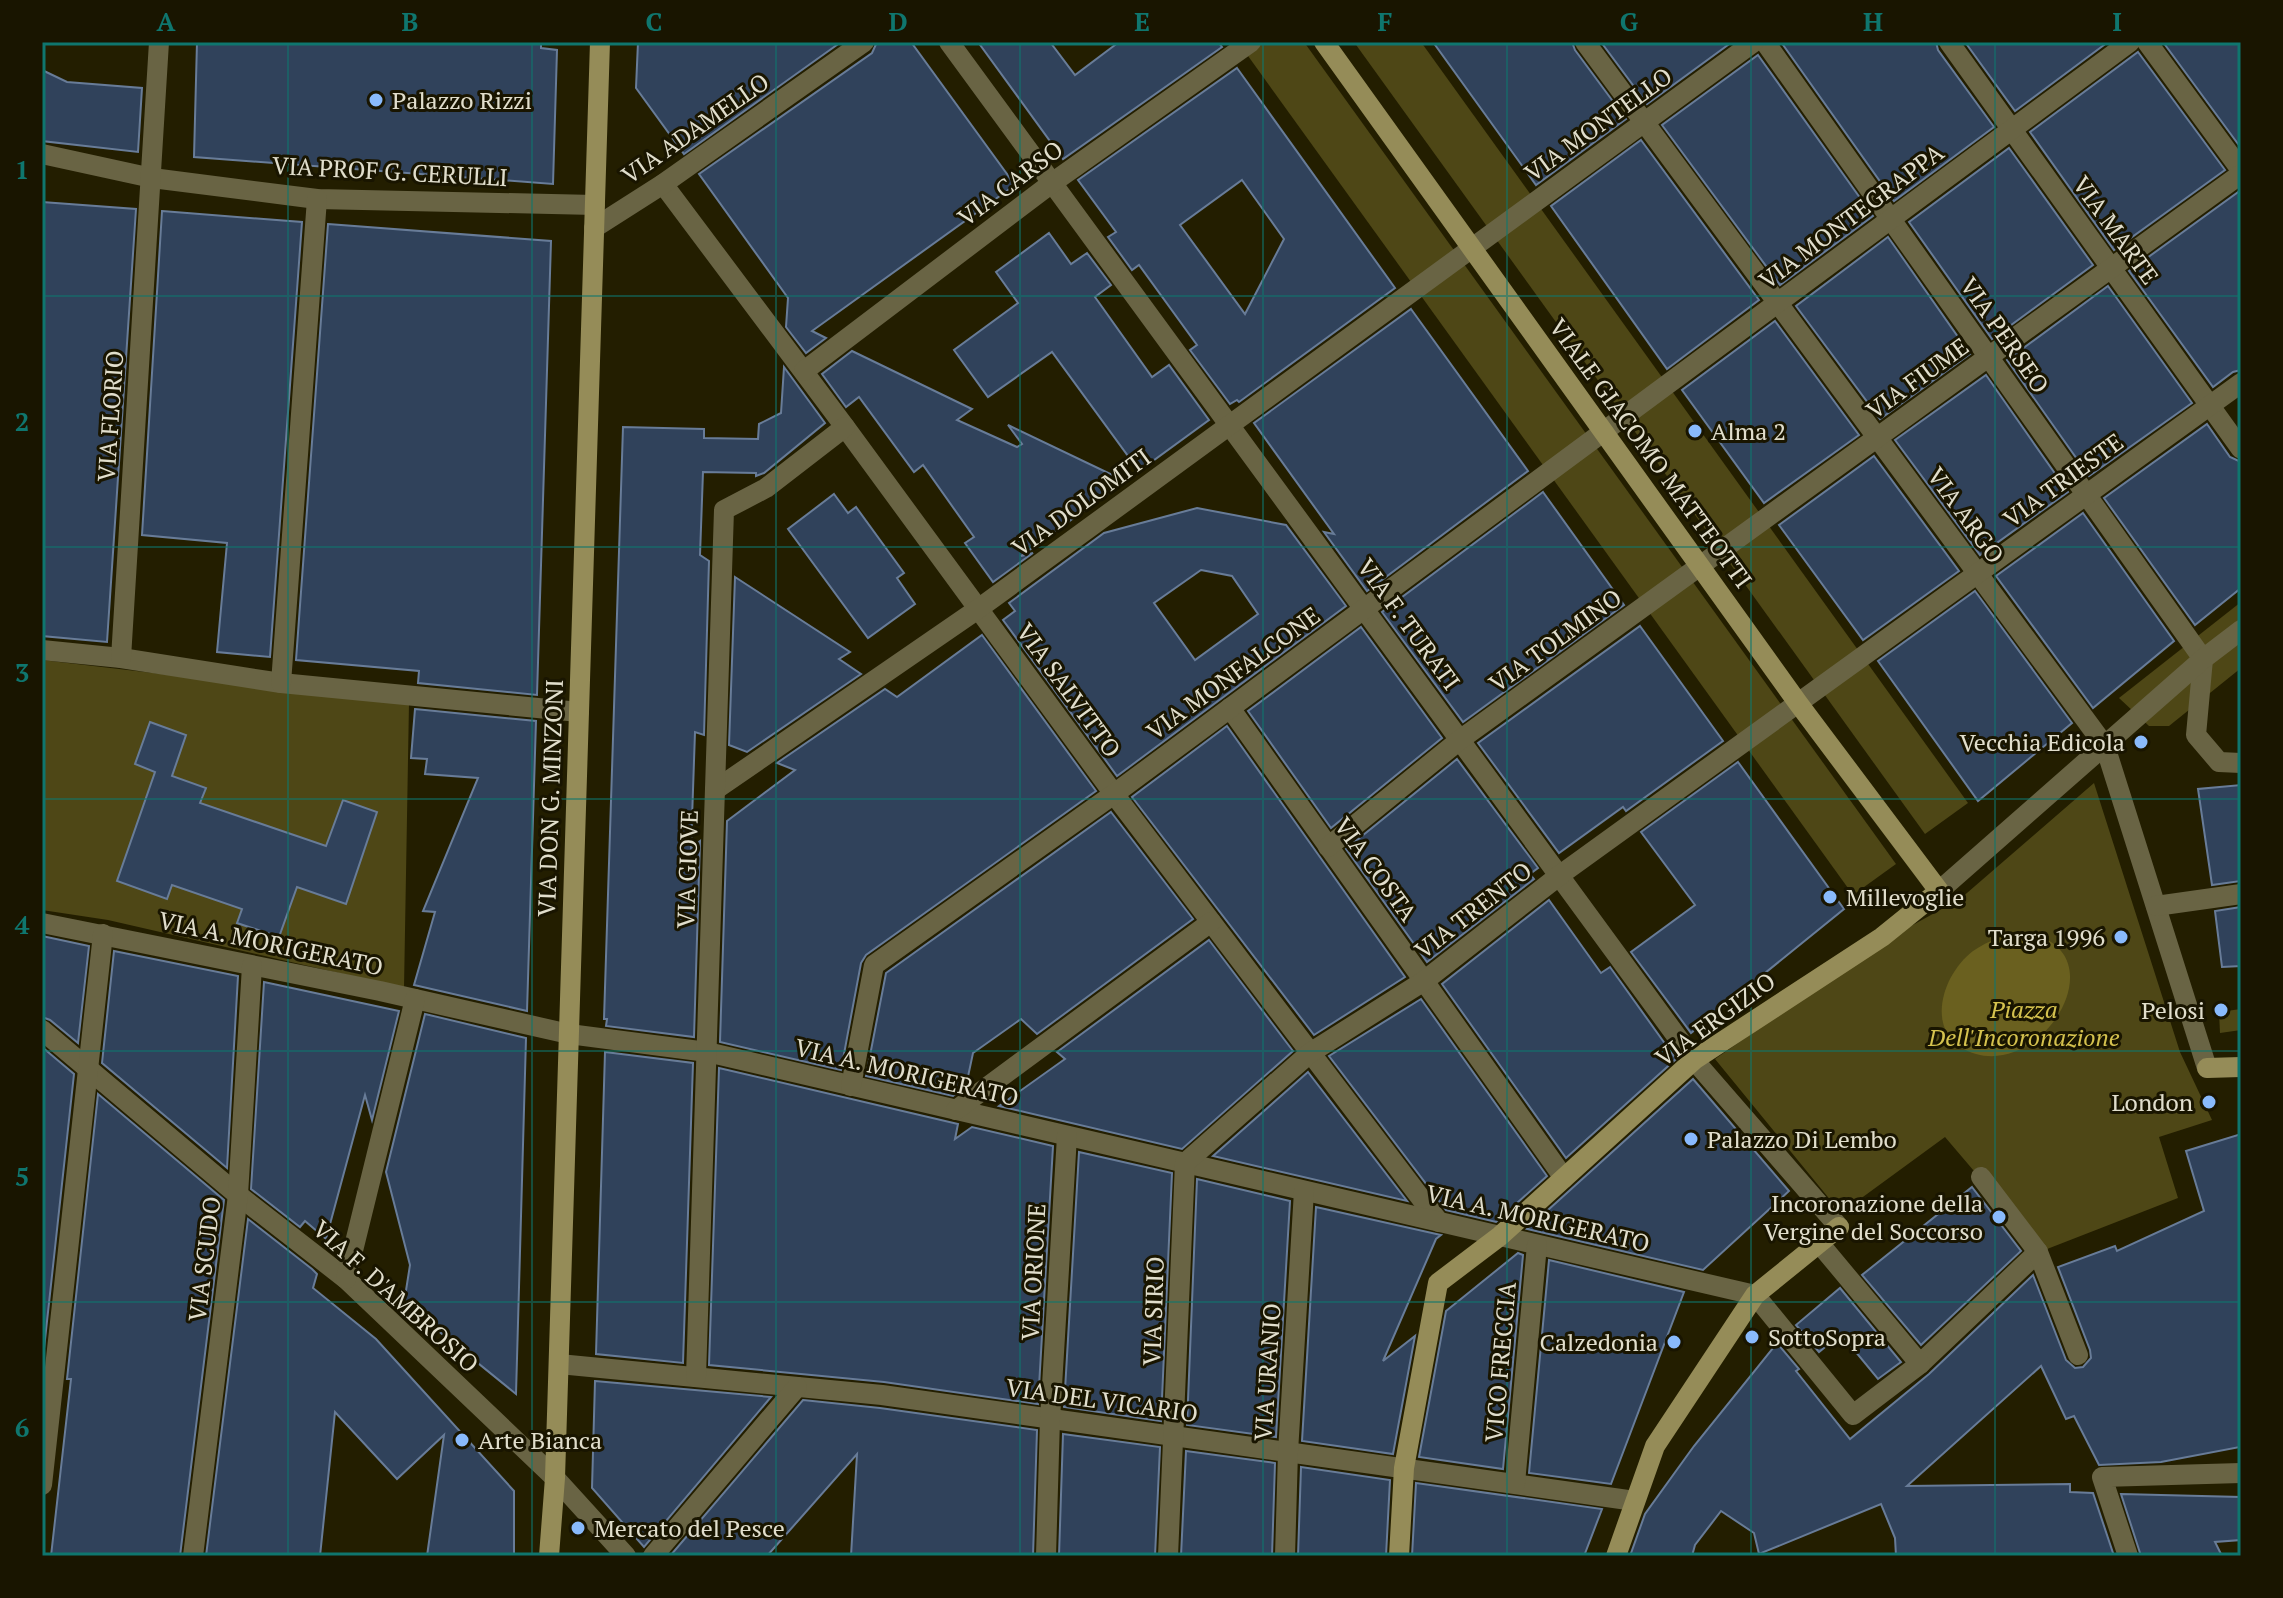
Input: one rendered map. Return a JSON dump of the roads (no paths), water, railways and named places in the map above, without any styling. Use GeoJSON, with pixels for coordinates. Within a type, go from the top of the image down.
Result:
{"type":"FeatureCollection","features":[{"type":"Feature","properties":{"kind":"street","name":"VIA FLORIO"},"geometry":{"type":"LineString","coordinates":[[121,658],[159,42]]}},
{"type":"Feature","properties":{"kind":"street","name":"VIA DON G. MINZONI"},"geometry":{"type":"LineString","coordinates":[[549,1556],[559,1364],[600,42]]}},
{"type":"Feature","properties":{"kind":"street","name":"VIA ADAMELLO"},"geometry":{"type":"LineString","coordinates":[[594,228],[663,184],[864,42]]}},
{"type":"Feature","properties":{"kind":"street","name":"VIA F. TURATI"},"geometry":{"type":"LineString","coordinates":[[949,42],[1694,1060],[1839,1227],[1819,1243]]}},
{"type":"Feature","properties":{"kind":"street","name":"VIA CARSO"},"geometry":{"type":"LineString","coordinates":[[804,371],[1052,183],[1251,42]]}},
{"type":"Feature","properties":{"kind":"street","name":"VIALE GIACOMO MATTEOTTI"},"geometry":{"type":"LineString","coordinates":[[1324,42],[1798,703],[1939,891]]}},
{"type":"Feature","properties":{"kind":"street","name":"VIA ARGO"},"geometry":{"type":"LineString","coordinates":[[1585,42],[2105,746],[2207,1068],[2241,1067]]}},
{"type":"Feature","properties":{"kind":"street","name":"VIA MONTELLO"},"geometry":{"type":"LineString","coordinates":[[1472,247],[1754,42]]}},
{"type":"Feature","properties":{"kind":"street","name":"VIA PERSEO"},"geometry":{"type":"LineString","coordinates":[[1765,42],[2203,659]]}},
{"type":"Feature","properties":{"kind":"street","name":"VIA MARTE"},"geometry":{"type":"LineString","coordinates":[[1949,42],[2241,449]]}},
{"type":"Feature","properties":{"kind":"street","name":"VIA MONTEGRAPPA"},"geometry":{"type":"LineString","coordinates":[[1604,432],[2130,42]]}},
{"type":"Feature","properties":{"kind":"street"},"geometry":{"type":"LineString","coordinates":[[2147,42],[2241,172]]}},
{"type":"Feature","properties":{"kind":"street","name":"VIA PROF G. CERULLI"},"geometry":{"type":"LineString","coordinates":[[42,154],[152,178],[317,199],[595,205]]}},
{"type":"Feature","properties":{"kind":"street","name":"VIA FIUME"},"geometry":{"type":"LineString","coordinates":[[1701,567],[2241,172]]}},
{"type":"Feature","properties":{"kind":"street","name":"VIA SALVITTO"},"geometry":{"type":"LineString","coordinates":[[663,184],[1114,794],[1439,1222]]}},
{"type":"Feature","properties":{"kind":"street"},"geometry":{"type":"LineString","coordinates":[[281,683],[317,199]]}},
{"type":"Feature","properties":{"kind":"street","name":"VIA DOLOMITI"},"geometry":{"type":"LineString","coordinates":[[715,790],[978,609],[1472,247]]}},
{"type":"Feature","properties":{"kind":"street","name":"VIA TRIESTE"},"geometry":{"type":"LineString","coordinates":[[1798,703],[2241,383]]}},
{"type":"Feature","properties":{"kind":"street","name":"VIA GIOVE"},"geometry":{"type":"LineString","coordinates":[[696,1377],[724,510],[766,488],[845,427]]}},
{"type":"Feature","properties":{"kind":"street","name":"VIA MONFALCONE"},"geometry":{"type":"LineString","coordinates":[[851,1086],[874,965],[1114,794],[1604,432]]}},
{"type":"Feature","properties":{"kind":"street","name":"VIA TOLMINO"},"geometry":{"type":"LineString","coordinates":[[1328,847],[1461,739],[1701,567]]}},
{"type":"Feature","properties":{"kind":"street","name":"VIA ERGIZIO"},"geometry":{"type":"LineString","coordinates":[[1399,1556],[1404,1468],[1438,1283],[1500,1236],[1694,1060],[1882,937],[1939,891],[2203,659],[2241,630]]}},
{"type":"Feature","properties":{"kind":"street"},"geometry":{"type":"LineString","coordinates":[[42,650],[121,658],[281,683],[579,712]]}},
{"type":"Feature","properties":{"kind":"street"},"geometry":{"type":"LineString","coordinates":[[2203,659],[2196,735],[2219,762],[2241,763]]}},
{"type":"Feature","properties":{"kind":"street","name":"VIA TRENTO"},"geometry":{"type":"LineString","coordinates":[[1185,1163],[1310,1053],[1424,981],[1560,875],[1798,703]]}},
{"type":"Feature","properties":{"kind":"street","name":"VIA COSTA"},"geometry":{"type":"LineString","coordinates":[[1230,708],[1564,1178]]}},
{"type":"Feature","properties":{"kind":"street"},"geometry":{"type":"LineString","coordinates":[[2156,906],[2241,894]]}},
{"type":"Feature","properties":{"kind":"street"},"geometry":{"type":"LineString","coordinates":[[956,1110],[1211,922]]}},
{"type":"Feature","properties":{"kind":"street","name":"VIA A. MORIGERATO"},"geometry":{"type":"LineString","coordinates":[[42,923],[415,999],[569,1034],[707,1052],[1755,1295]]}},
{"type":"Feature","properties":{"kind":"street"},"geometry":{"type":"LineString","coordinates":[[42,1485],[47,1382],[103,934]]}},
{"type":"Feature","properties":{"kind":"street","name":"VIA SCUDO"},"geometry":{"type":"LineString","coordinates":[[193,1556],[238,1195],[252,966]]}},
{"type":"Feature","properties":{"kind":"street"},"geometry":{"type":"LineString","coordinates":[[346,1279],[415,999]]}},
{"type":"Feature","properties":{"kind":"street","name":"VIA F. D'AMBROSIO"},"geometry":{"type":"LineString","coordinates":[[42,1030],[238,1195],[346,1279],[555,1478],[626,1556]]}},
{"type":"Feature","properties":{"kind":"street","name":"VIA ORIONE"},"geometry":{"type":"LineString","coordinates":[[1046,1556],[1050,1419],[1067,1136]]}},
{"type":"Feature","properties":{"kind":"street","name":"VIA SIRIO"},"geometry":{"type":"LineString","coordinates":[[1168,1556],[1185,1163]]}},
{"type":"Feature","properties":{"kind":"street"},"geometry":{"type":"LineString","coordinates":[[1981,1177],[2038,1252],[2078,1355]]}},
{"type":"Feature","properties":{"kind":"street","name":"VIA URANIO"},"geometry":{"type":"LineString","coordinates":[[1285,1556],[1288,1452],[1304,1191]]}},
{"type":"Feature","properties":{"kind":"street"},"geometry":{"type":"LineString","coordinates":[[1616,1556],[1655,1446],[1755,1295],[1819,1243],[1920,1364]]}},
{"type":"Feature","properties":{"kind":"street","name":"VICO FRECCIA"},"geometry":{"type":"LineString","coordinates":[[1515,1483],[1537,1245]]}},
{"type":"Feature","properties":{"kind":"street"},"geometry":{"type":"LineString","coordinates":[[1755,1295],[1853,1415],[1920,1364],[2038,1252]]}},
{"type":"Feature","properties":{"kind":"street","name":"VIA DEL VICARIO"},"geometry":{"type":"LineString","coordinates":[[559,1364],[882,1395],[1635,1501]]}},
{"type":"Feature","properties":{"kind":"street"},"geometry":{"type":"LineString","coordinates":[[653,1556],[797,1387]]}},
{"type":"Feature","properties":{"kind":"street"},"geometry":{"type":"LineString","coordinates":[[2128,1556],[2102,1477],[2241,1473]]}},
{"type":"Feature","properties":{"kind":"place","name":"Palazzo Rizzi"},"geometry":{"type":"Point","coordinates":[376,100]}},
{"type":"Feature","properties":{"kind":"place","name":"Alma 2"},"geometry":{"type":"Point","coordinates":[1695,431]}},
{"type":"Feature","properties":{"kind":"place","name":"Vecchia Edicola"},"geometry":{"type":"Point","coordinates":[2141,742]}},
{"type":"Feature","properties":{"kind":"place","name":"Millevoglie"},"geometry":{"type":"Point","coordinates":[1830,897]}},
{"type":"Feature","properties":{"kind":"place","name":"Targa 1996"},"geometry":{"type":"Point","coordinates":[2121,937]}},
{"type":"Feature","properties":{"kind":"place","name":"Pelosi"},"geometry":{"type":"Point","coordinates":[2221,1010]}},
{"type":"Feature","properties":{"kind":"place","name":"London"},"geometry":{"type":"Point","coordinates":[2209,1102]}},
{"type":"Feature","properties":{"kind":"place","name":"Palazzo Di Lembo"},"geometry":{"type":"Point","coordinates":[1691,1139]}},
{"type":"Feature","properties":{"kind":"place","name":"Incoronazione della Vergine del Soccorso"},"geometry":{"type":"Point","coordinates":[1999,1217]}},
{"type":"Feature","properties":{"kind":"place","name":"SottoSopra"},"geometry":{"type":"Point","coordinates":[1752,1337]}},
{"type":"Feature","properties":{"kind":"place","name":"Calzedonia"},"geometry":{"type":"Point","coordinates":[1674,1342]}},
{"type":"Feature","properties":{"kind":"place","name":"Arte Bianca"},"geometry":{"type":"Point","coordinates":[462,1440]}},
{"type":"Feature","properties":{"kind":"place","name":"Mercato del Pesce"},"geometry":{"type":"Point","coordinates":[578,1528]}},
{"type":"Feature","properties":{"kind":"park label","name":"Piazza Dell'Incoronazione"},"geometry":{"type":"Point","coordinates":[2024,1023]}}]}
